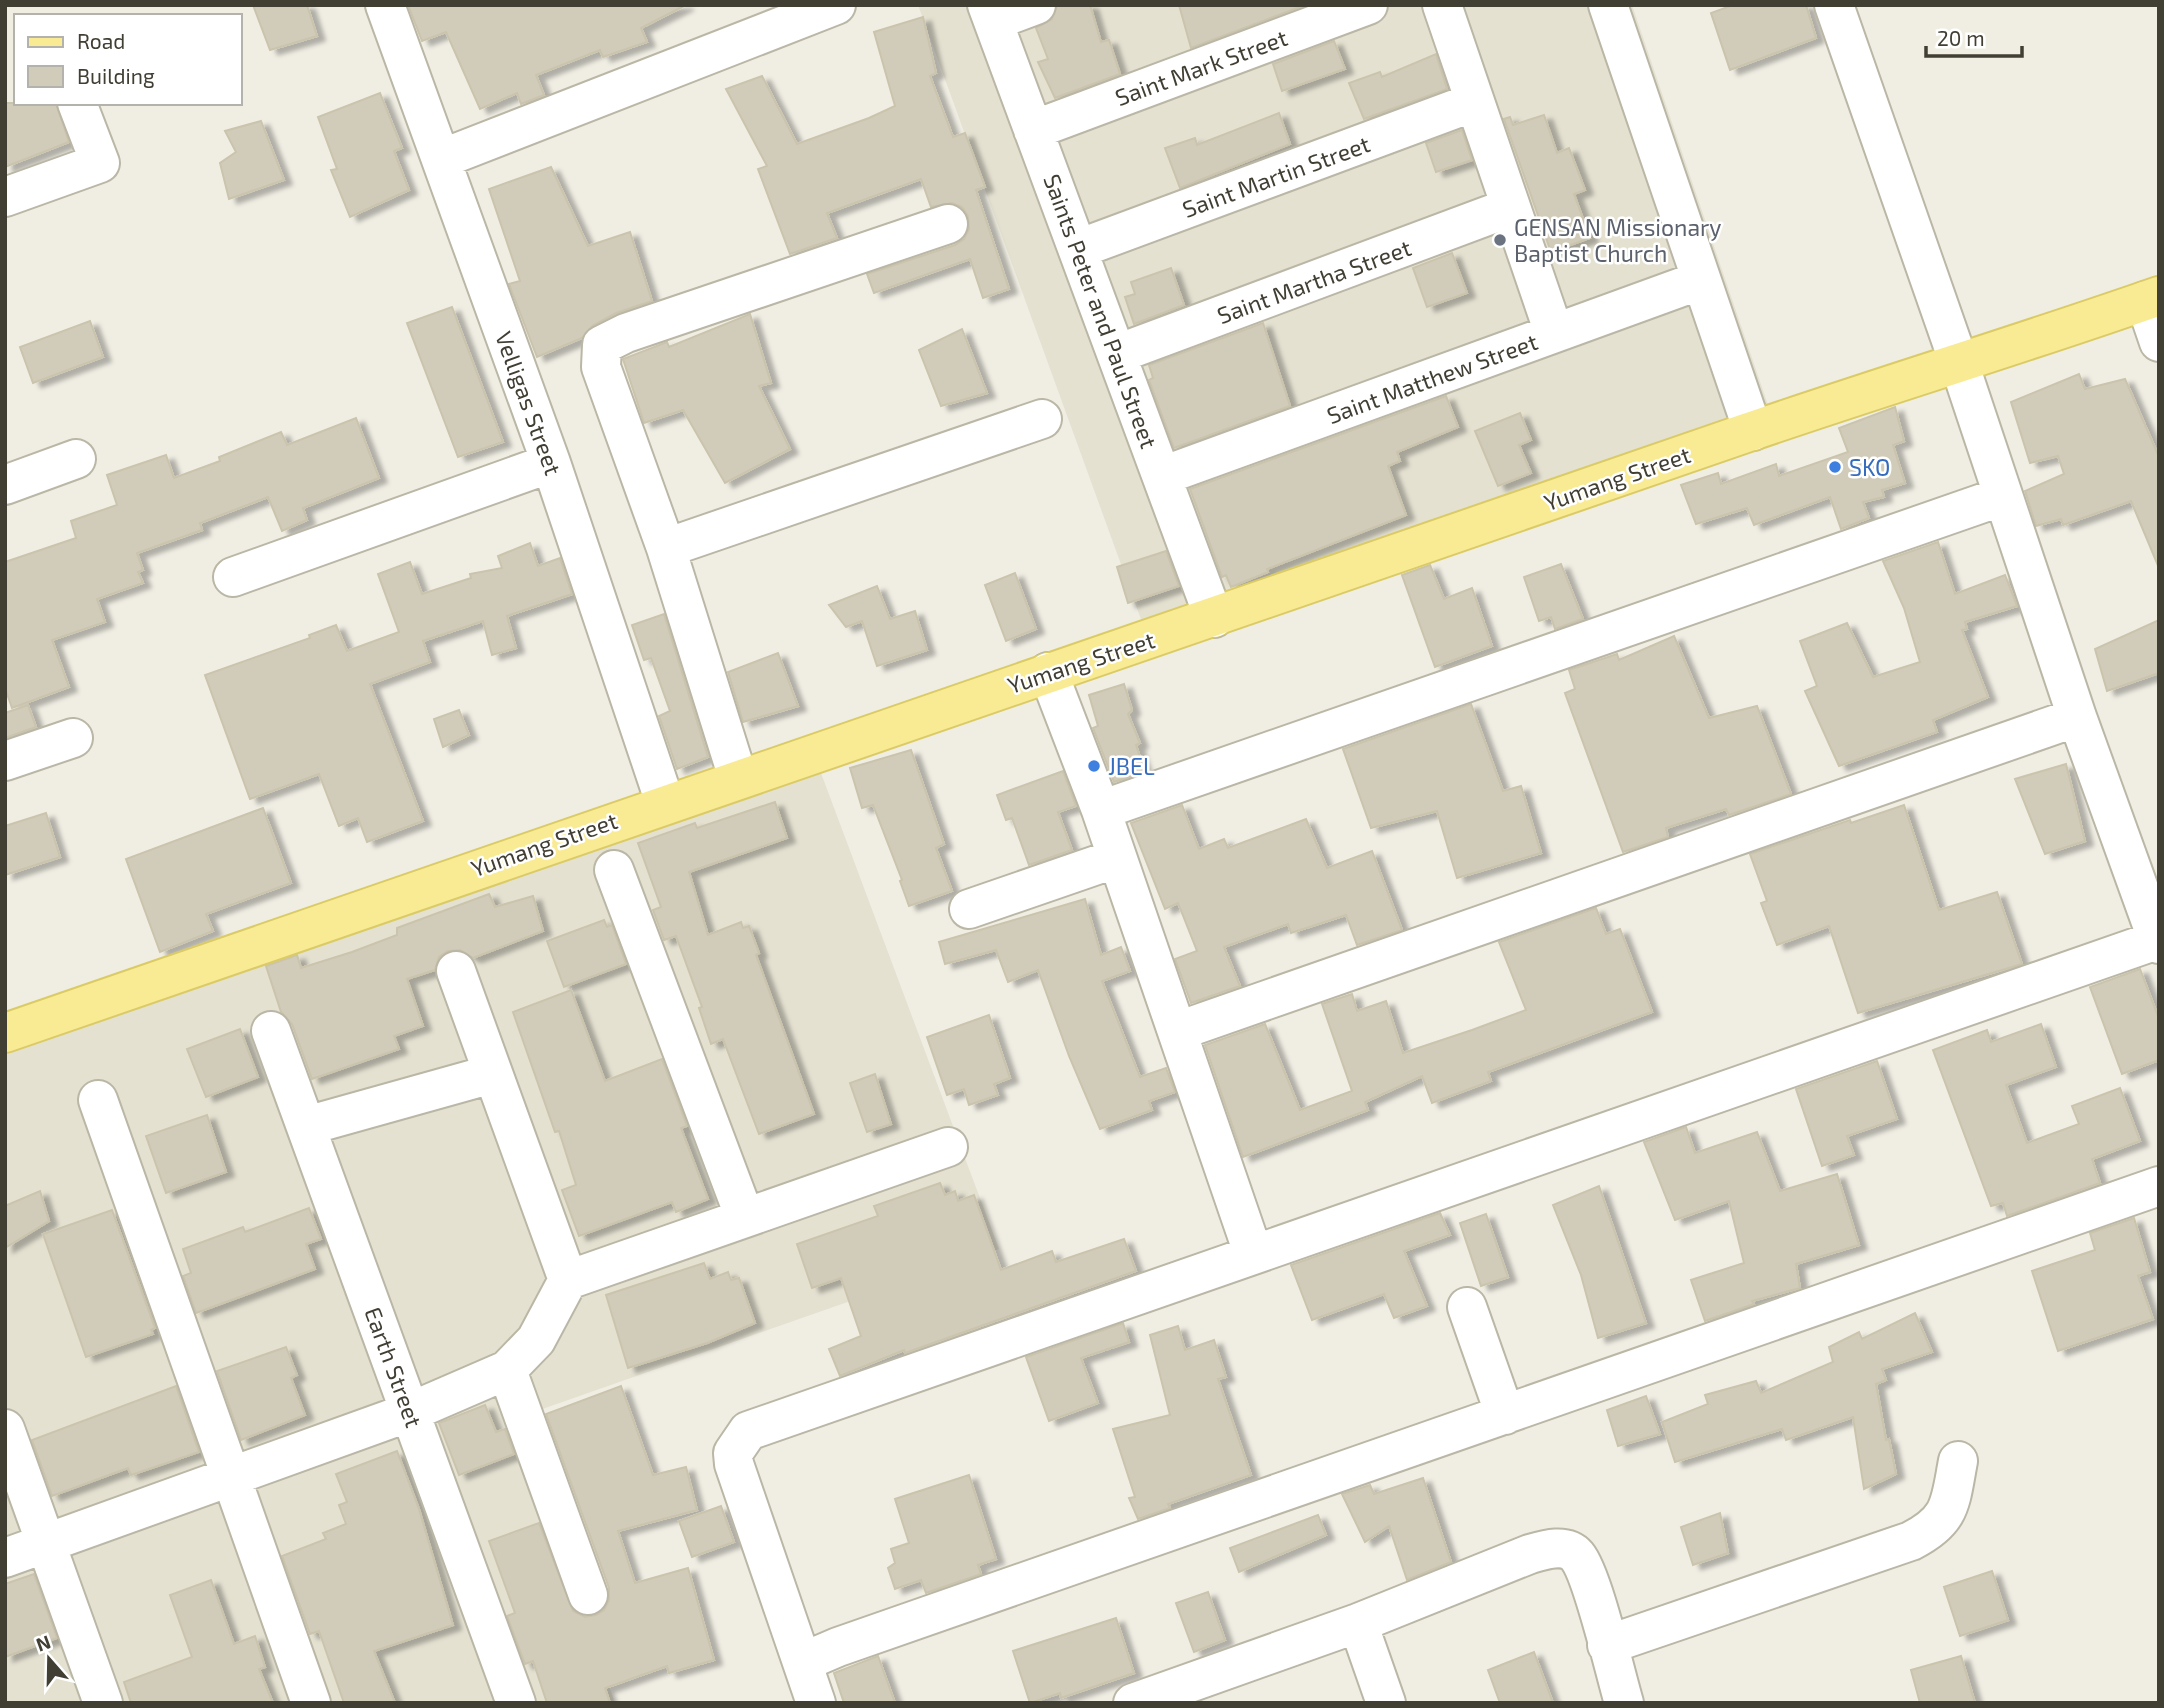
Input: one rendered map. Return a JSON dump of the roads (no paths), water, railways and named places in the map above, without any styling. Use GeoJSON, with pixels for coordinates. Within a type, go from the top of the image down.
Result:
{"type":"FeatureCollection","features":[{"type":"Feature","properties":{"kind":"main road","name":"Yumang Street"},"geometry":{"type":"LineString","coordinates":[[5,1033],[738,778],[1214,618],[1753,431],[2152,298]]}},
{"type":"Feature","properties":{"kind":"street","name":"Velligas Street"},"geometry":{"type":"LineString","coordinates":[[385,5],[551,463],[665,803]]}},
{"type":"Feature","properties":{"kind":"street"},"geometry":{"type":"LineString","coordinates":[[441,159],[835,5]]}},
{"type":"Feature","properties":{"kind":"street"},"geometry":{"type":"LineString","coordinates":[[990,13],[1036,5]]}},
{"type":"Feature","properties":{"kind":"street","name":"Saint Mark Street"},"geometry":{"type":"LineString","coordinates":[[1033,130],[1368,5]]}},
{"type":"Feature","properties":{"kind":"street"},"geometry":{"type":"LineString","coordinates":[[1441,5],[1554,333]]}},
{"type":"Feature","properties":{"kind":"street"},"geometry":{"type":"LineString","coordinates":[[1608,5],[1753,431]]}},
{"type":"Feature","properties":{"kind":"street"},"geometry":{"type":"LineString","coordinates":[[816,1703],[734,1464],[733,1453],[748,1431],[1253,1253],[2158,942],[2077,717],[1959,363],[1833,5]]}},
{"type":"Feature","properties":{"kind":"street","name":"Saints Peter and Paul Street"},"geometry":{"type":"LineString","coordinates":[[990,13],[1214,618]]}},
{"type":"Feature","properties":{"kind":"street","name":"Saint Martin Street"},"geometry":{"type":"LineString","coordinates":[[1078,249],[1474,102]]}},
{"type":"Feature","properties":{"kind":"street"},"geometry":{"type":"LineString","coordinates":[[5,197],[100,163],[78,105]]}},
{"type":"Feature","properties":{"kind":"street","name":"Saint Martha Street"},"geometry":{"type":"LineString","coordinates":[[1117,354],[1511,207]]}},
{"type":"Feature","properties":{"kind":"street"},"geometry":{"type":"LineString","coordinates":[[738,778],[666,548],[601,367],[603,345],[626,333],[948,224]]}},
{"type":"Feature","properties":{"kind":"street","name":"Saint Matthew Street"},"geometry":{"type":"LineString","coordinates":[[1162,476],[1701,280]]}},
{"type":"Feature","properties":{"kind":"street"},"geometry":{"type":"LineString","coordinates":[[2152,298],[2159,342]]}},
{"type":"Feature","properties":{"kind":"street"},"geometry":{"type":"LineString","coordinates":[[666,548],[1042,419]]}},
{"type":"Feature","properties":{"kind":"street"},"geometry":{"type":"LineString","coordinates":[[5,485],[76,459]]}},
{"type":"Feature","properties":{"kind":"street"},"geometry":{"type":"LineString","coordinates":[[233,577],[551,463]]}},
{"type":"Feature","properties":{"kind":"street"},"geometry":{"type":"LineString","coordinates":[[1101,810],[2003,496]]}},
{"type":"Feature","properties":{"kind":"street"},"geometry":{"type":"LineString","coordinates":[[1048,672],[1101,810],[1253,1253]]}},
{"type":"Feature","properties":{"kind":"street"},"geometry":{"type":"LineString","coordinates":[[1178,1031],[2077,717]]}},
{"type":"Feature","properties":{"kind":"street"},"geometry":{"type":"LineString","coordinates":[[5,761],[73,738]]}},
{"type":"Feature","properties":{"kind":"street"},"geometry":{"type":"LineString","coordinates":[[969,909],[1117,858]]}},
{"type":"Feature","properties":{"kind":"street"},"geometry":{"type":"LineString","coordinates":[[614,870],[744,1219]]}},
{"type":"Feature","properties":{"kind":"street"},"geometry":{"type":"LineString","coordinates":[[456,971],[568,1280]]}},
{"type":"Feature","properties":{"kind":"street","name":"Earth Street"},"geometry":{"type":"LineString","coordinates":[[271,1031],[516,1703]]}},
{"type":"Feature","properties":{"kind":"street"},"geometry":{"type":"LineString","coordinates":[[306,1126],[492,1074]]}},
{"type":"Feature","properties":{"kind":"street"},"geometry":{"type":"LineString","coordinates":[[98,1100],[311,1703]]}},
{"type":"Feature","properties":{"kind":"street"},"geometry":{"type":"LineString","coordinates":[[5,1558],[230,1474],[410,1412],[507,1370],[536,1339],[568,1280],[948,1147]]}},
{"type":"Feature","properties":{"kind":"street"},"geometry":{"type":"LineString","coordinates":[[803,1662],[838,1647],[2159,1186]]}},
{"type":"Feature","properties":{"kind":"street"},"geometry":{"type":"LineString","coordinates":[[1466,1307],[1504,1415]]}},
{"type":"Feature","properties":{"kind":"street"},"geometry":{"type":"LineString","coordinates":[[507,1370],[588,1595]]}},
{"type":"Feature","properties":{"kind":"street"},"geometry":{"type":"LineString","coordinates":[[5,1429],[103,1703]]}},
{"type":"Feature","properties":{"kind":"street"},"geometry":{"type":"LineString","coordinates":[[1607,1645],[1920,1537],[1948,1512],[1958,1461]]}},
{"type":"Feature","properties":{"kind":"street"},"geometry":{"type":"LineString","coordinates":[[1133,1703],[1358,1623],[1551,1548],[1565,1549],[1577,1555],[1588,1578],[1624,1703]]}},
{"type":"Feature","properties":{"kind":"street"},"geometry":{"type":"LineString","coordinates":[[1358,1623],[1386,1703]]}},
{"type":"Feature","properties":{"kind":"place","name":"GENSAN Missionary Baptist Church"},"geometry":{"type":"Point","coordinates":[1500,240]}},
{"type":"Feature","properties":{"kind":"place","name":"SKO"},"geometry":{"type":"Point","coordinates":[1835,467]}},
{"type":"Feature","properties":{"kind":"place","name":"JBEL"},"geometry":{"type":"Point","coordinates":[1094,766]}}]}
